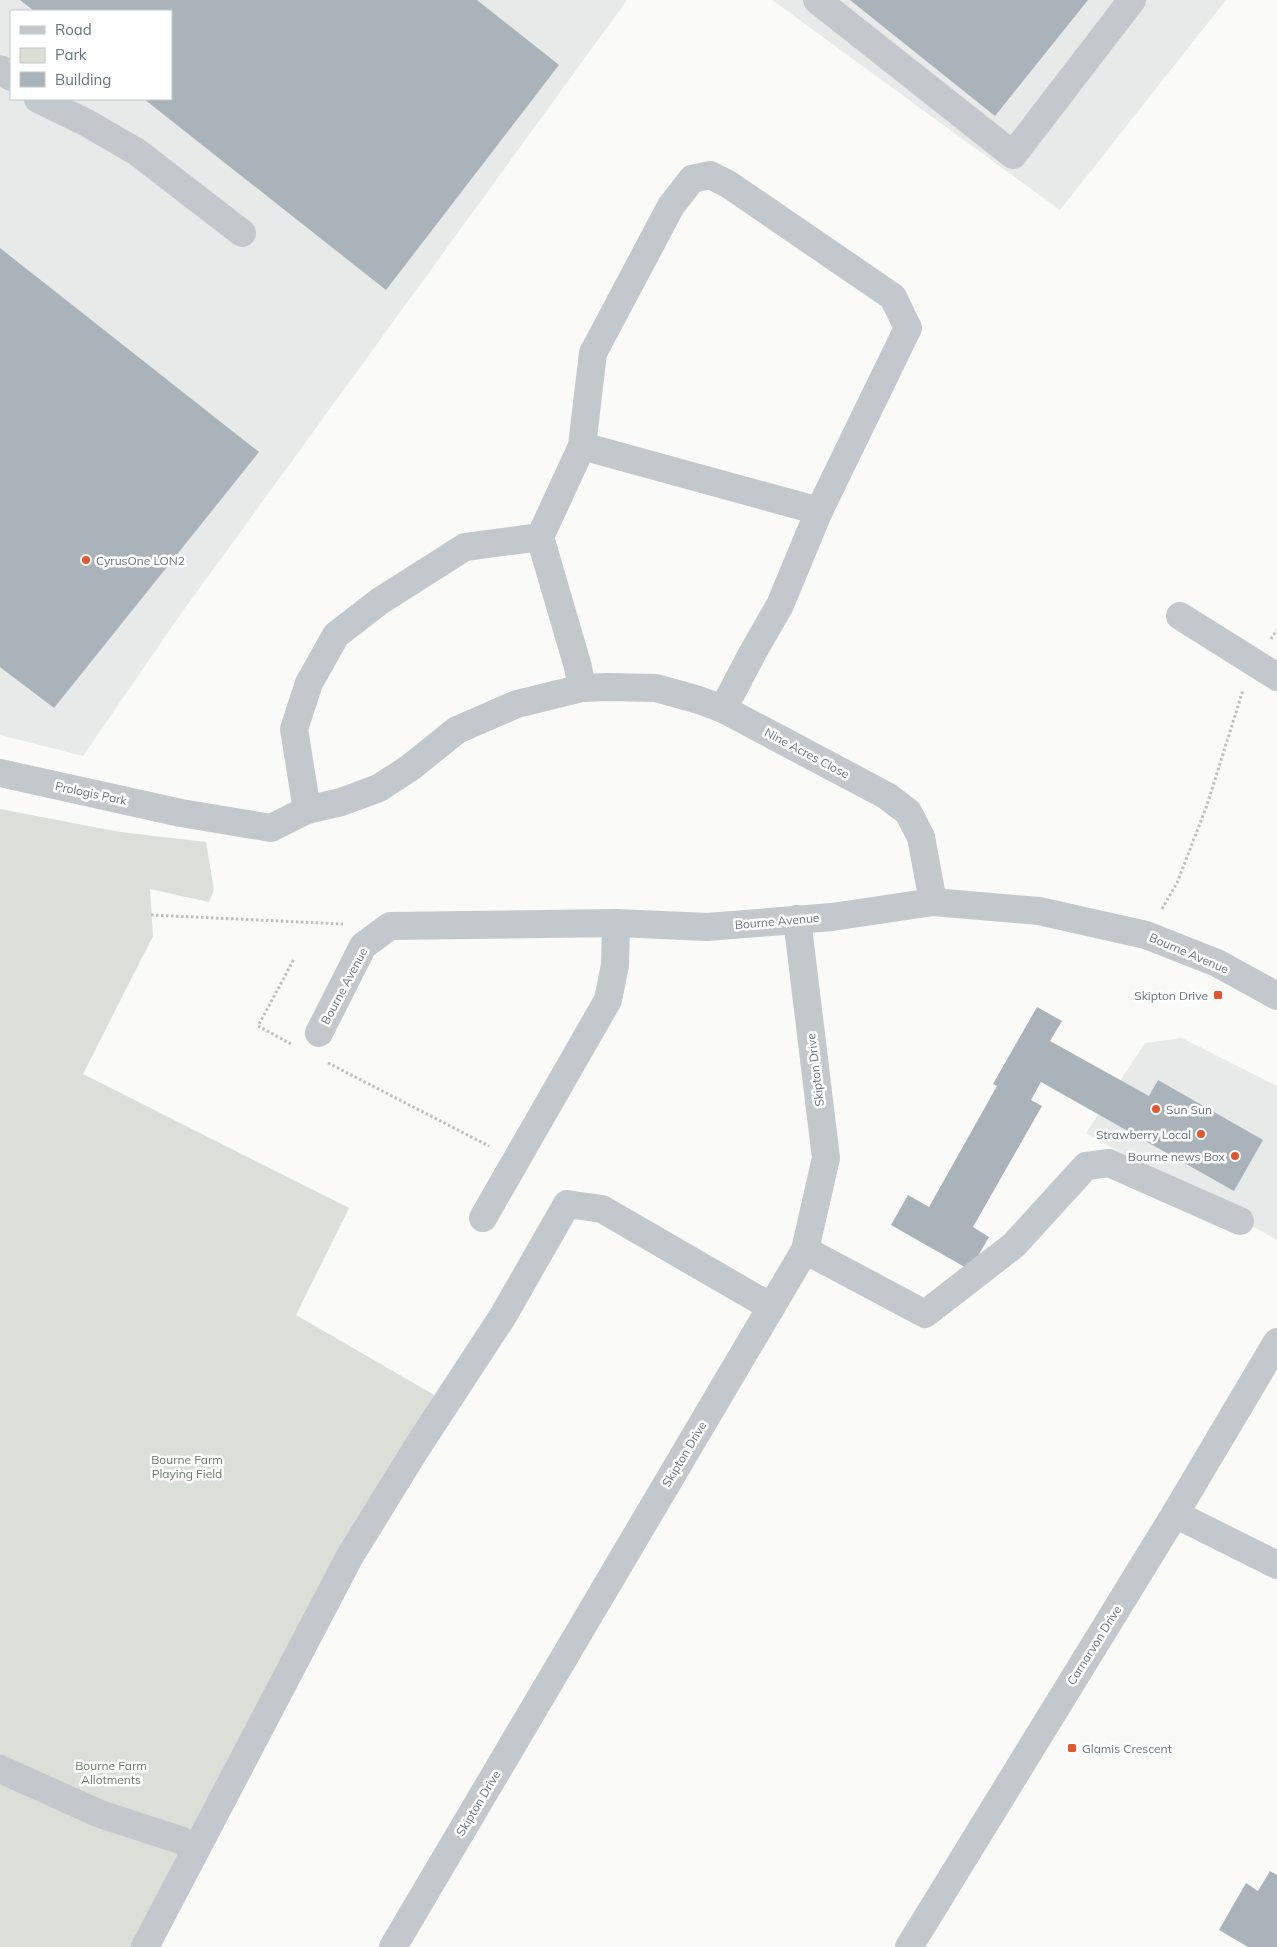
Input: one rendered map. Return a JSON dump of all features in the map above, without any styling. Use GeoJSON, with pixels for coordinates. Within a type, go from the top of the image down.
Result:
{"type":"FeatureCollection","features":[{"type":"Feature","properties":{"kind":"street"},"geometry":{"type":"LineString","coordinates":[[817,0],[1013,155],[1132,0]]}},
{"type":"Feature","properties":{"kind":"street"},"geometry":{"type":"LineString","coordinates":[[0,68],[10,77]]}},
{"type":"Feature","properties":{"kind":"street"},"geometry":{"type":"LineString","coordinates":[[40,100],[87,122],[137,152],[242,233]]}},
{"type":"Feature","properties":{"kind":"street"},"geometry":{"type":"LineString","coordinates":[[595,687],[578,667],[540,537],[582,446],[592,353],[670,206],[692,179],[710,175],[728,184],[892,297],[908,328],[819,511],[780,605],[752,652],[723,709]]}},
{"type":"Feature","properties":{"kind":"street"},"geometry":{"type":"LineString","coordinates":[[582,446],[819,511]]}},
{"type":"Feature","properties":{"kind":"street"},"geometry":{"type":"LineString","coordinates":[[307,810],[294,729],[309,683],[336,636],[380,601],[465,547],[540,537]]}},
{"type":"Feature","properties":{"kind":"street"},"geometry":{"type":"LineString","coordinates":[[1180,616],[1266,670]]}},
{"type":"Feature","properties":{"kind":"street","name":"Nine Acres Close"},"geometry":{"type":"LineString","coordinates":[[307,810],[341,802],[379,788],[411,767],[457,730],[517,704],[595,687],[656,688],[723,709],[887,796],[908,812],[922,837],[932,902]]}},
{"type":"Feature","properties":{"kind":"street","name":"Prologis Park"},"geometry":{"type":"LineString","coordinates":[[0,772],[181,813],[271,828],[307,810]]}},
{"type":"Feature","properties":{"kind":"street","name":"Bourne Avenue"},"geometry":{"type":"LineString","coordinates":[[319,1033],[363,946],[390,926],[616,923],[707,927],[797,918],[832,917],[932,902],[1039,911],[1146,935],[1217,963],[1277,996]]}},
{"type":"Feature","properties":{"kind":"street","name":"Skipton Drive"},"geometry":{"type":"LineString","coordinates":[[393,1947],[805,1250],[826,1158],[797,918]]}},
{"type":"Feature","properties":{"kind":"street"},"geometry":{"type":"LineString","coordinates":[[483,1218],[608,1000],[615,966],[616,923]]}},
{"type":"Feature","properties":{"kind":"street"},"geometry":{"type":"LineString","coordinates":[[805,1250],[925,1314],[1014,1245],[1086,1166],[1109,1163],[1240,1221]]}},
{"type":"Feature","properties":{"kind":"street"},"geometry":{"type":"LineString","coordinates":[[145,1947],[350,1556],[416,1449],[503,1316],[567,1204],[602,1209],[771,1307]]}},
{"type":"Feature","properties":{"kind":"street","name":"Carnarvon Drive"},"geometry":{"type":"LineString","coordinates":[[909,1947],[1175,1514],[1277,1342]]}},
{"type":"Feature","properties":{"kind":"street"},"geometry":{"type":"LineString","coordinates":[[1175,1514],[1277,1565]]}},
{"type":"Feature","properties":{"kind":"street"},"geometry":{"type":"LineString","coordinates":[[0,1769],[100,1814],[180,1840],[196,1848]]}},
{"type":"Feature","properties":{"kind":"path"},"geometry":{"type":"LineString","coordinates":[[1146,935],[1177,883],[1207,805],[1240,695],[1266,670],[1277,630]]}},
{"type":"Feature","properties":{"kind":"path"},"geometry":{"type":"LineString","coordinates":[[151,915],[390,926]]}},
{"type":"Feature","properties":{"kind":"path"},"geometry":{"type":"LineString","coordinates":[[292,1044],[258,1026],[294,959]]}},
{"type":"Feature","properties":{"kind":"path"},"geometry":{"type":"LineString","coordinates":[[326,1062],[516,1160]]}},
{"type":"Feature","properties":{"kind":"shaded area"},"geometry":{"type":"Polygon","coordinates":[[[0,0],[627,0],[180,615],[83,756],[0,735],[0,0]]]}},
{"type":"Feature","properties":{"kind":"shaded area"},"geometry":{"type":"Polygon","coordinates":[[[772,0],[1226,0],[1060,210],[772,0]]]}},
{"type":"Feature","properties":{"kind":"shaded area"},"geometry":{"type":"Polygon","coordinates":[[[1182,1038],[1277,1086],[1277,1240],[1086,1133],[1145,1043],[1182,1038]]]}},
{"type":"Feature","properties":{"kind":"green space","name":"Bourne Farm Playing Field"},"geometry":{"type":"Polygon","coordinates":[[[0,809],[120,832],[206,842],[214,890],[209,902],[150,889],[153,936],[83,1074],[349,1208],[296,1315],[436,1396],[144,1947],[0,1947],[0,809]]]}},
{"type":"Feature","properties":{"kind":"building"},"geometry":{"type":"Polygon","coordinates":[[[20,0],[477,0],[559,65],[386,290],[145,100],[172,100],[172,10],[33,10],[20,0]]]}},
{"type":"Feature","properties":{"kind":"building"},"geometry":{"type":"Polygon","coordinates":[[[850,0],[1088,0],[995,116],[850,0]]]}},
{"type":"Feature","properties":{"kind":"building","name":"CyrusOne LON2"},"geometry":{"type":"Polygon","coordinates":[[[0,248],[259,452],[54,708],[0,667],[0,248]]]}},
{"type":"Feature","properties":{"kind":"building"},"geometry":{"type":"Polygon","coordinates":[[[1037,1007],[1062,1021],[1050,1041],[1149,1096],[1158,1080],[1263,1140],[1234,1191],[1041,1082],[1031,1100],[1042,1106],[973,1227],[989,1237],[970,1270],[891,1225],[908,1195],[929,1207],[997,1086],[993,1084],[1037,1007]]]}},
{"type":"Feature","properties":{"kind":"building"},"geometry":{"type":"Polygon","coordinates":[[[1270,1871],[1277,1875],[1277,1947],[1248,1947],[1219,1930],[1246,1883],[1258,1891],[1270,1871]]]}},
{"type":"Feature","properties":{"kind":"place","name":"CyrusOne LON2"},"geometry":{"type":"Point","coordinates":[86,560]}},
{"type":"Feature","properties":{"kind":"place","name":"Skipton Drive"},"geometry":{"type":"Point","coordinates":[1218,995]}},
{"type":"Feature","properties":{"kind":"place","name":"Sun Sun"},"geometry":{"type":"Point","coordinates":[1156,1109]}},
{"type":"Feature","properties":{"kind":"place","name":"Strawberry Local"},"geometry":{"type":"Point","coordinates":[1201,1134]}},
{"type":"Feature","properties":{"kind":"place","name":"Bourne news Box"},"geometry":{"type":"Point","coordinates":[1235,1156]}},
{"type":"Feature","properties":{"kind":"place","name":"Glamis Crescent"},"geometry":{"type":"Point","coordinates":[1072,1748]}},
{"type":"Feature","properties":{"kind":"park label","name":"Bourne Farm Allotments"},"geometry":{"type":"Point","coordinates":[111,1772]}}]}
